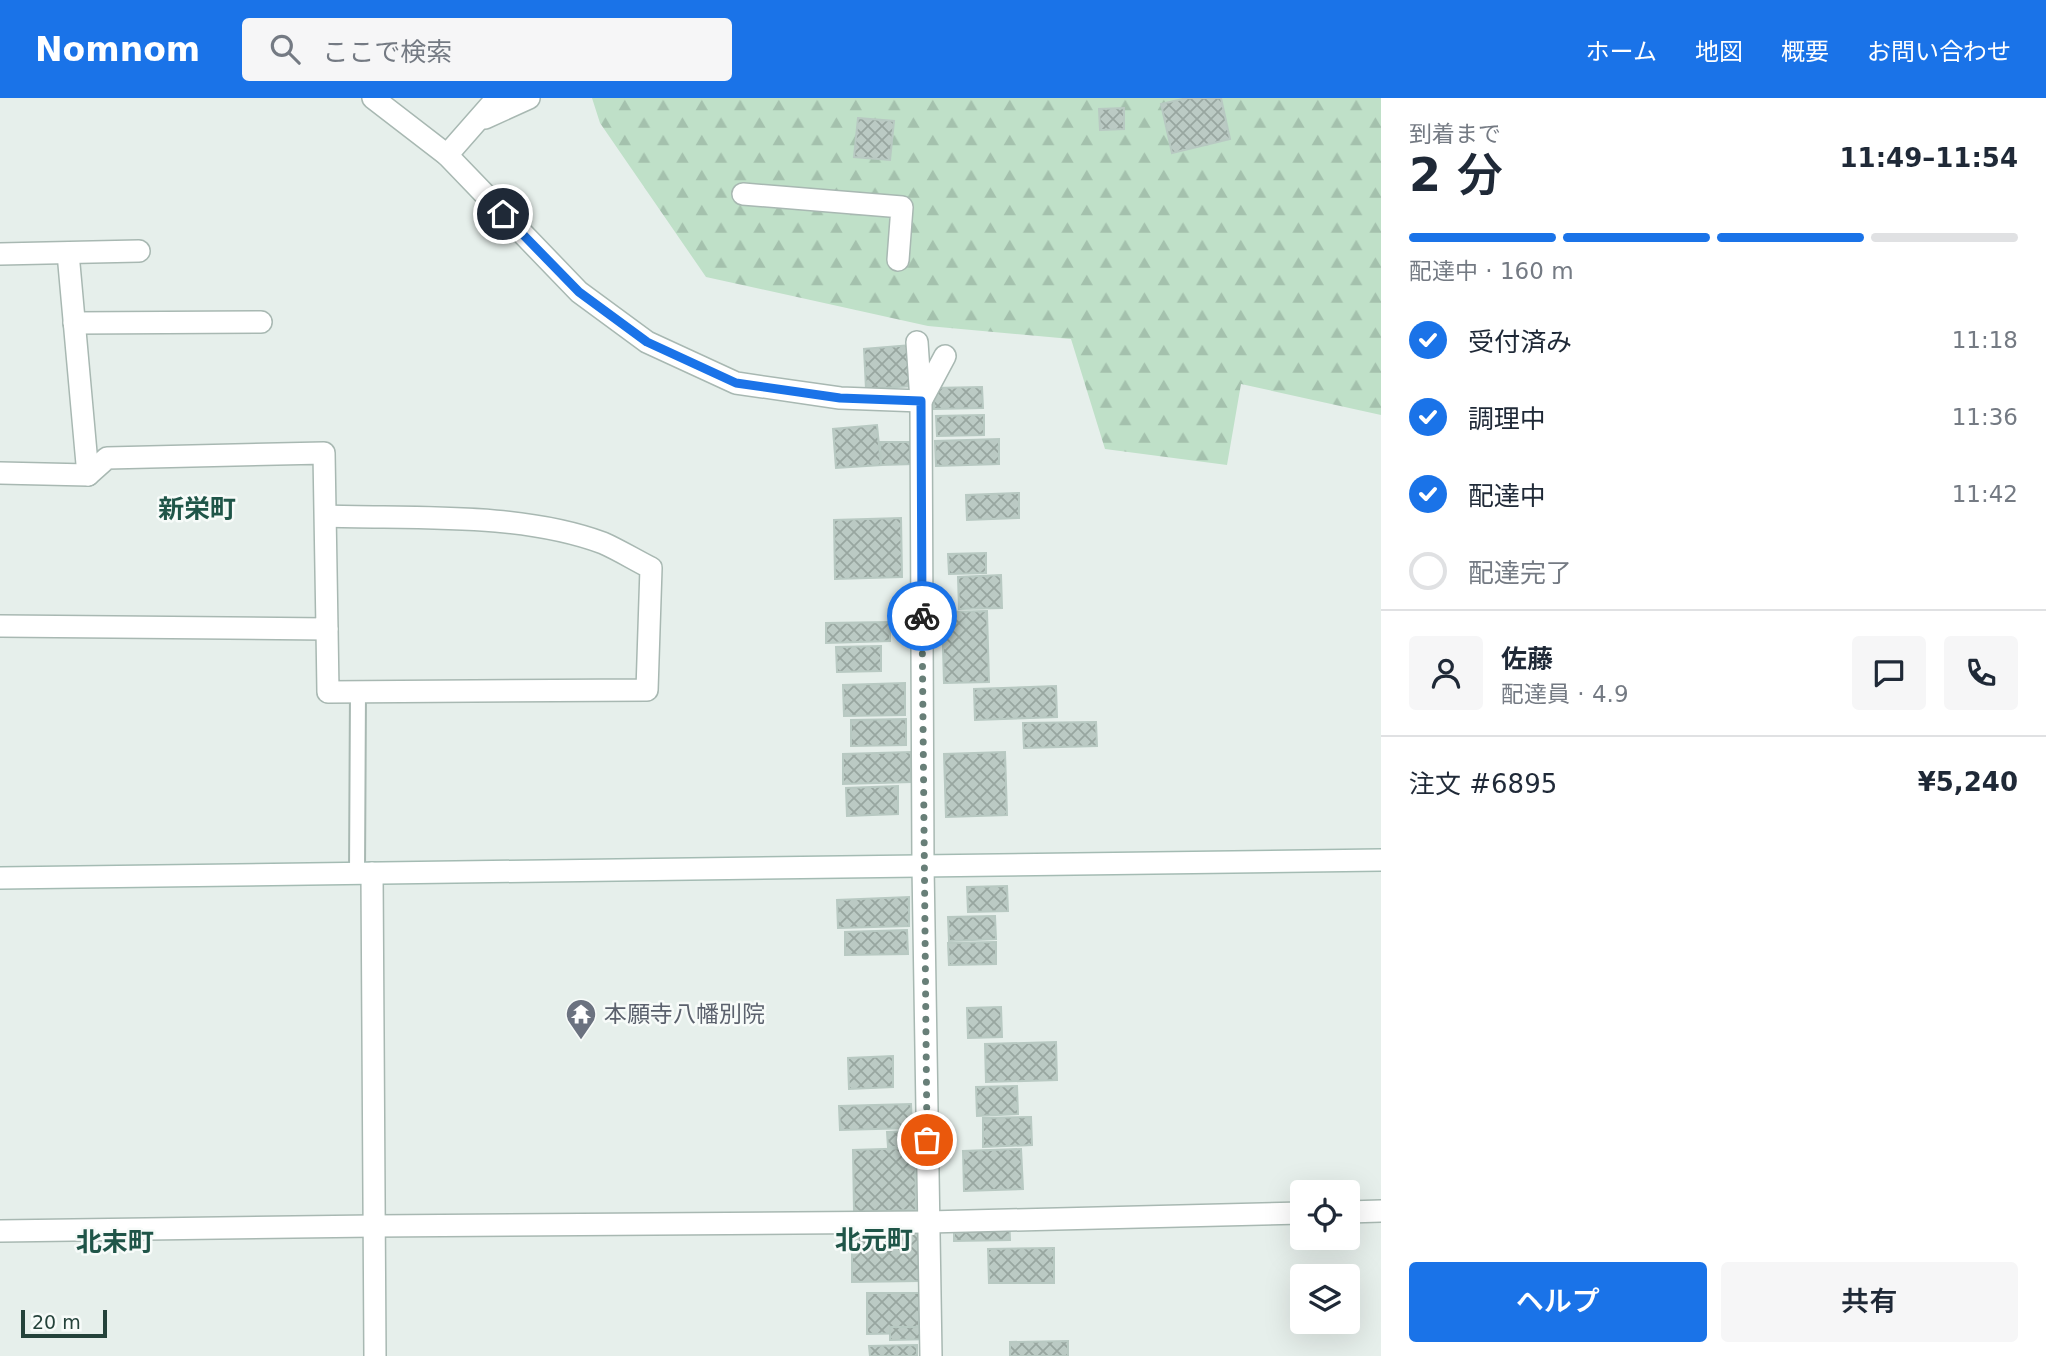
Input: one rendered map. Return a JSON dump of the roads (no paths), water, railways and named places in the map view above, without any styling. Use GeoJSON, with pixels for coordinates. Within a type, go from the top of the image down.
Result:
{"type":"FeatureCollection","features":[{"type":"Feature","properties":{"kind":"street"},"geometry":{"type":"LineString","coordinates":[[373,98],[447,155],[579,292],[647,342],[736,383],[840,398],[921,401]]}},
{"type":"Feature","properties":{"kind":"street"},"geometry":{"type":"LineString","coordinates":[[447,155],[497,98]]}},
{"type":"Feature","properties":{"kind":"street"},"geometry":{"type":"LineString","coordinates":[[477,122],[529,98]]}},
{"type":"Feature","properties":{"kind":"street"},"geometry":{"type":"LineString","coordinates":[[743,194],[902,207],[898,260]]}},
{"type":"Feature","properties":{"kind":"street"},"geometry":{"type":"LineString","coordinates":[[0,254],[139,251]]}},
{"type":"Feature","properties":{"kind":"street"},"geometry":{"type":"LineString","coordinates":[[68,253],[88,475]]}},
{"type":"Feature","properties":{"kind":"street"},"geometry":{"type":"LineString","coordinates":[[74,323],[261,322]]}},
{"type":"Feature","properties":{"kind":"street"},"geometry":{"type":"LineString","coordinates":[[917,342],[921,401],[923,866],[931,1356]]}},
{"type":"Feature","properties":{"kind":"street"},"geometry":{"type":"LineString","coordinates":[[921,401],[945,356]]}},
{"type":"Feature","properties":{"kind":"street"},"geometry":{"type":"LineString","coordinates":[[0,473],[88,475],[107,458],[324,453],[328,692],[647,691],[651,568],[603,544],[546,528],[482,521],[326,516]]}},
{"type":"Feature","properties":{"kind":"street"},"geometry":{"type":"LineString","coordinates":[[0,626],[327,629]]}},
{"type":"Feature","properties":{"kind":"street"},"geometry":{"type":"LineString","coordinates":[[0,878],[1381,860]]}},
{"type":"Feature","properties":{"kind":"street"},"geometry":{"type":"LineString","coordinates":[[365,873],[375,1356]]}},
{"type":"Feature","properties":{"kind":"street"},"geometry":{"type":"LineString","coordinates":[[1360,1212],[1381,1211]]}},
{"type":"Feature","properties":{"kind":"street"},"geometry":{"type":"LineString","coordinates":[[0,1231],[928,1222],[1290,1213]]}},
{"type":"Feature","properties":{"kind":"lane"},"geometry":{"type":"LineString","coordinates":[[358,691],[365,873]]}},
{"type":"Feature","properties":{"kind":"place","name":"本願寺八幡別院"},"geometry":{"type":"Point","coordinates":[581,1041]}},
{"type":"Feature","properties":{"kind":"district","name":"新栄町"},"geometry":{"type":"Point","coordinates":[197,509]}},
{"type":"Feature","properties":{"kind":"district","name":"北元町"},"geometry":{"type":"Point","coordinates":[874,1240]}},
{"type":"Feature","properties":{"kind":"district","name":"北末町"},"geometry":{"type":"Point","coordinates":[115,1242]}}]}
